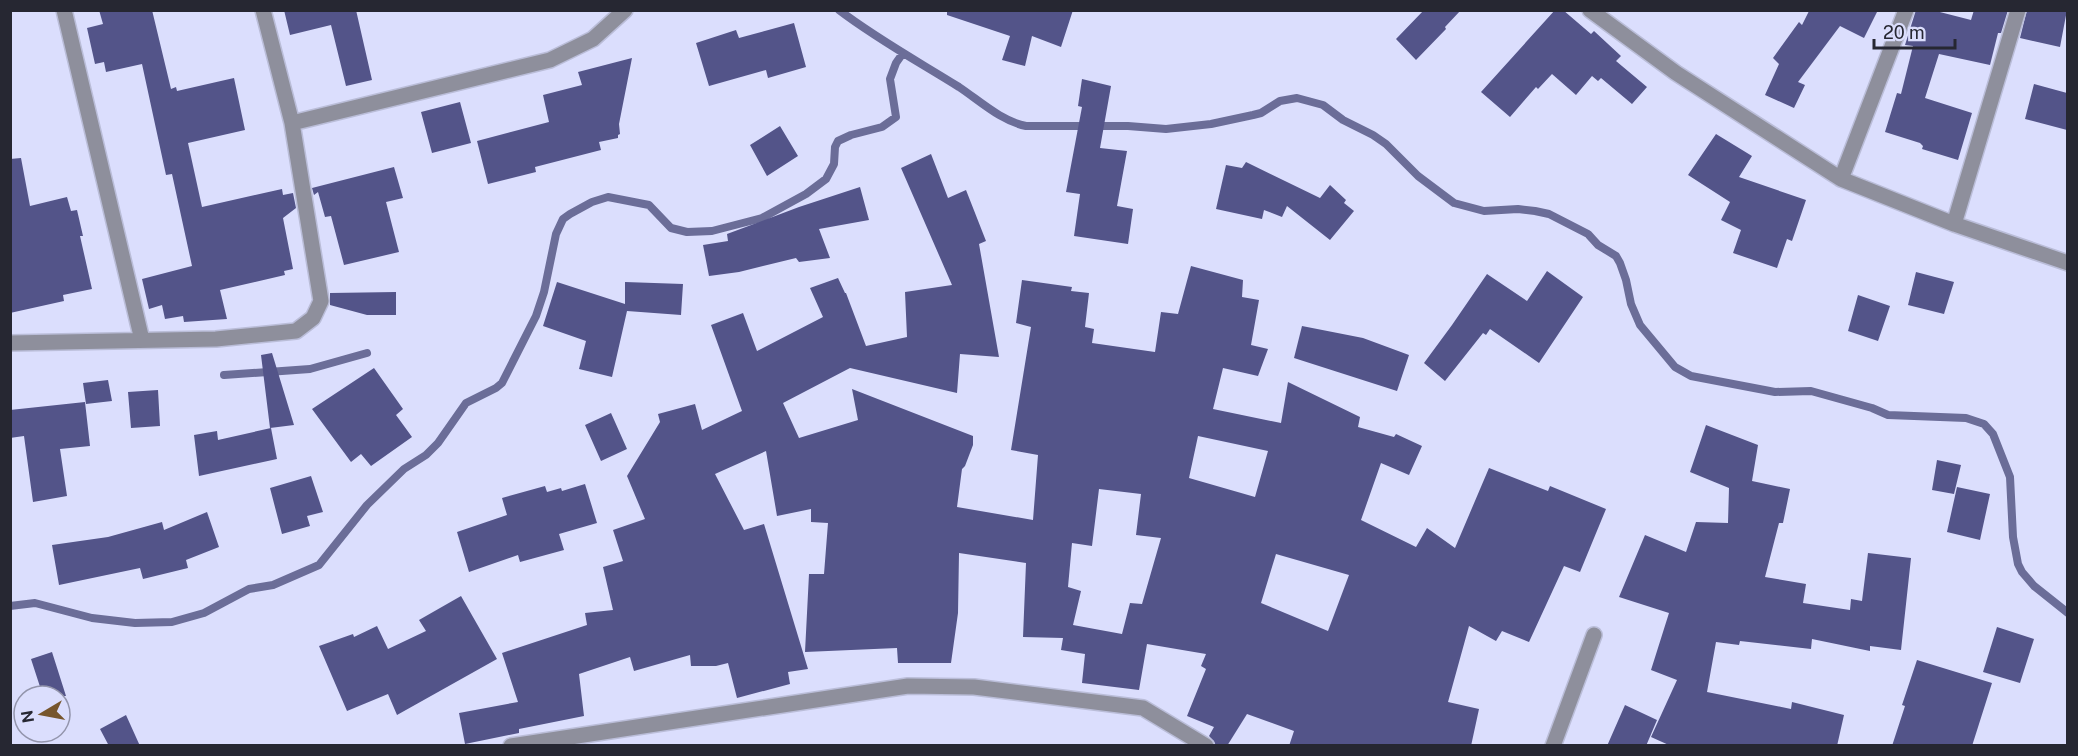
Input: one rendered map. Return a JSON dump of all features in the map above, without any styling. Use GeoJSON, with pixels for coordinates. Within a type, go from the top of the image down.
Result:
{"type":"FeatureCollection","features":[{"type":"Feature","properties":{"kind":"street"},"geometry":{"type":"LineString","coordinates":[[64,10],[142,340]]}},
{"type":"Feature","properties":{"kind":"street"},"geometry":{"type":"LineString","coordinates":[[10,343],[216,339],[296,331],[313,318],[321,301],[292,123],[263,10]]}},
{"type":"Feature","properties":{"kind":"street"},"geometry":{"type":"LineString","coordinates":[[292,123],[550,60],[593,39],[625,10]]}},
{"type":"Feature","properties":{"kind":"street"},"geometry":{"type":"LineString","coordinates":[[1590,10],[1676,73],[1841,179],[1954,224],[2067,263]]}},
{"type":"Feature","properties":{"kind":"street"},"geometry":{"type":"LineString","coordinates":[[1841,179],[1906,10]]}},
{"type":"Feature","properties":{"kind":"street"},"geometry":{"type":"LineString","coordinates":[[1954,224],[2018,10]]}},
{"type":"Feature","properties":{"kind":"street"},"geometry":{"type":"LineString","coordinates":[[1553,746],[1594,635]]}},
{"type":"Feature","properties":{"kind":"street"},"geometry":{"type":"LineString","coordinates":[[511,746],[908,687],[974,687],[1143,708],[1206,746]]}},
{"type":"Feature","properties":{"kind":"building"},"geometry":{"type":"Polygon","coordinates":[[[99,10],[152,10],[171,89],[176,87],[177,91],[234,78],[245,130],[188,143],[202,207],[282,189],[283,195],[293,193],[296,208],[283,218],[293,269],[284,271],[285,275],[220,290],[227,319],[184,322],[183,316],[165,319],[162,305],[149,309],[142,279],[192,266],[172,174],[166,175],[142,64],[106,72],[104,62],[95,64],[87,28],[103,24],[99,10]]]}},
{"type":"Feature","properties":{"kind":"building"},"geometry":{"type":"Polygon","coordinates":[[[284,10],[356,10],[372,80],[346,86],[331,25],[290,35],[284,10]]]}},
{"type":"Feature","properties":{"kind":"building"},"geometry":{"type":"Polygon","coordinates":[[[947,10],[1073,10],[1061,47],[1032,36],[1025,66],[1002,60],[1010,36],[947,15],[947,10]]]}},
{"type":"Feature","properties":{"kind":"building"},"geometry":{"type":"Polygon","coordinates":[[[1424,10],[1461,10],[1416,60],[1396,39],[1424,10]]]}},
{"type":"Feature","properties":{"kind":"building"},"geometry":{"type":"Polygon","coordinates":[[[1555,10],[1563,10],[1591,34],[1594,31],[1621,56],[1616,61],[1647,87],[1632,104],[1601,78],[1598,81],[1592,76],[1576,95],[1552,74],[1538,89],[1536,87],[1510,117],[1481,92],[1555,10]]]}},
{"type":"Feature","properties":{"kind":"building"},"geometry":{"type":"Polygon","coordinates":[[[1807,10],[1878,10],[1864,38],[1840,26],[1798,82],[1805,85],[1794,108],[1765,95],[1779,64],[1773,58],[1799,22],[1802,25],[1809,11],[1807,10]]]}},
{"type":"Feature","properties":{"kind":"building"},"geometry":{"type":"Polygon","coordinates":[[[1916,10],[1932,10],[1971,20],[1974,10],[2008,10],[2001,33],[1998,33],[1990,65],[1939,54],[1925,98],[1972,113],[1958,160],[1922,149],[1923,146],[1920,143],[1885,132],[1897,93],[1901,94],[1913,46],[1905,45],[1916,10]]]}},
{"type":"Feature","properties":{"kind":"building"},"geometry":{"type":"Polygon","coordinates":[[[2027,10],[2067,10],[2060,47],[2020,38],[2027,10]]]}},
{"type":"Feature","properties":{"kind":"building"},"geometry":{"type":"Polygon","coordinates":[[[794,23],[806,67],[768,78],[766,70],[709,86],[696,43],[736,30],[739,38],[794,23]]]}},
{"type":"Feature","properties":{"kind":"building"},"geometry":{"type":"Polygon","coordinates":[[[632,58],[618,138],[599,142],[601,150],[535,167],[536,172],[488,184],[477,141],[549,122],[543,95],[582,85],[578,72],[632,58]]]}},
{"type":"Feature","properties":{"kind":"building"},"geometry":{"type":"Polygon","coordinates":[[[1082,79],[1111,86],[1100,148],[1127,151],[1117,206],[1133,209],[1128,244],[1074,236],[1080,194],[1066,192],[1082,107],[1078,106],[1082,79]]]}},
{"type":"Feature","properties":{"kind":"building"},"geometry":{"type":"Polygon","coordinates":[[[2034,84],[2067,93],[2067,130],[2025,119],[2034,84]]]}},
{"type":"Feature","properties":{"kind":"building"},"geometry":{"type":"Polygon","coordinates":[[[460,102],[471,143],[432,153],[421,112],[460,102]]]}},
{"type":"Feature","properties":{"kind":"building"},"geometry":{"type":"Polygon","coordinates":[[[780,126],[798,156],[767,176],[750,145],[780,126]]]}},
{"type":"Feature","properties":{"kind":"building"},"geometry":{"type":"Polygon","coordinates":[[[1716,134],[1752,156],[1739,177],[1806,200],[1792,241],[1787,239],[1777,268],[1733,253],[1741,230],[1721,220],[1730,202],[1688,175],[1716,134]]]}},
{"type":"Feature","properties":{"kind":"building"},"geometry":{"type":"Polygon","coordinates":[[[931,154],[948,198],[966,190],[986,241],[979,244],[999,357],[960,354],[957,393],[850,368],[783,403],[799,438],[858,420],[852,389],[973,436],[973,445],[962,469],[957,507],[1033,520],[1038,455],[1011,450],[1031,327],[1016,323],[1022,280],[1072,287],[1071,291],[1089,293],[1085,327],[1094,329],[1092,343],[1155,352],[1161,312],[1178,314],[1191,266],[1243,280],[1242,297],[1259,300],[1251,345],[1268,349],[1258,376],[1223,368],[1213,409],[1281,423],[1288,382],[1360,417],[1358,427],[1394,437],[1396,434],[1422,446],[1409,475],[1381,463],[1361,520],[1416,547],[1427,528],[1455,548],[1489,468],[1548,491],[1550,486],[1606,509],[1580,572],[1564,566],[1529,642],[1502,631],[1496,641],[1469,626],[1448,702],[1479,709],[1471,746],[1289,746],[1294,731],[1247,714],[1227,746],[1216,746],[1209,736],[1214,727],[1187,716],[1206,669],[1201,666],[1206,654],[1147,644],[1139,690],[1082,683],[1085,654],[1061,650],[1063,638],[1023,637],[1026,563],[959,553],[958,613],[951,663],[898,663],[897,648],[805,652],[809,574],[824,574],[828,523],[811,522],[811,509],[777,516],[766,451],[715,474],[744,530],[764,524],[808,669],[788,672],[790,684],[737,698],[728,663],[716,666],[691,666],[690,655],[634,671],[630,657],[579,674],[584,716],[519,729],[519,733],[465,744],[459,713],[518,702],[502,653],[587,625],[585,613],[613,610],[603,567],[623,561],[613,530],[645,519],[627,476],[660,422],[658,414],[695,404],[702,430],[742,411],[711,325],[743,313],[757,351],[823,317],[810,288],[838,278],[866,346],[907,337],[905,292],[952,285],[901,168],[931,154]],[[1198,436],[1189,478],[1255,497],[1268,451],[1198,436]],[[1099,489],[1092,546],[1072,543],[1068,587],[1081,591],[1073,625],[1122,634],[1130,603],[1142,604],[1161,538],[1136,535],[1141,494],[1099,489]],[[1276,554],[1261,603],[1328,631],[1349,575],[1276,554]]]}},
{"type":"Feature","properties":{"kind":"building"},"geometry":{"type":"Polygon","coordinates":[[[21,158],[30,206],[67,197],[71,211],[77,210],[83,236],[80,236],[92,289],[63,295],[64,301],[10,313],[10,159],[21,158]]]}},
{"type":"Feature","properties":{"kind":"building"},"geometry":{"type":"Polygon","coordinates":[[[1246,162],[1320,198],[1330,185],[1346,200],[1344,203],[1354,211],[1330,240],[1287,206],[1282,217],[1264,210],[1262,219],[1216,209],[1226,165],[1242,168],[1246,162]]]}},
{"type":"Feature","properties":{"kind":"building"},"geometry":{"type":"Polygon","coordinates":[[[394,167],[403,198],[386,202],[399,252],[344,265],[331,216],[325,217],[318,192],[314,195],[312,188],[394,167]]]}},
{"type":"Feature","properties":{"kind":"building"},"geometry":{"type":"Polygon","coordinates":[[[860,187],[869,220],[819,229],[830,258],[799,262],[796,258],[739,272],[709,276],[703,245],[728,241],[727,234],[860,187]]]}},
{"type":"Feature","properties":{"kind":"building"},"geometry":{"type":"Polygon","coordinates":[[[1547,271],[1583,297],[1539,363],[1490,329],[1486,335],[1483,333],[1445,381],[1424,363],[1487,274],[1527,301],[1547,271]]]}},
{"type":"Feature","properties":{"kind":"building"},"geometry":{"type":"Polygon","coordinates":[[[1916,272],[1954,282],[1944,314],[1908,305],[1916,272]]]}},
{"type":"Feature","properties":{"kind":"building"},"geometry":{"type":"Polygon","coordinates":[[[557,282],[625,304],[625,282],[683,284],[681,315],[627,311],[612,377],[579,369],[586,341],[543,326],[557,282]]]}},
{"type":"Feature","properties":{"kind":"building"},"geometry":{"type":"Polygon","coordinates":[[[396,292],[396,315],[367,315],[330,305],[330,293],[396,292]]]}},
{"type":"Feature","properties":{"kind":"building"},"geometry":{"type":"Polygon","coordinates":[[[1858,295],[1890,306],[1878,341],[1848,331],[1858,295]]]}},
{"type":"Feature","properties":{"kind":"building"},"geometry":{"type":"Polygon","coordinates":[[[1302,326],[1363,338],[1409,355],[1397,391],[1294,358],[1302,326]]]}},
{"type":"Feature","properties":{"kind":"building"},"geometry":{"type":"Polygon","coordinates":[[[272,353],[294,425],[270,428],[261,355],[272,353]]]}},
{"type":"Feature","properties":{"kind":"building"},"geometry":{"type":"Polygon","coordinates":[[[374,368],[403,409],[396,415],[412,437],[371,466],[361,454],[351,462],[312,409],[374,368]]]}},
{"type":"Feature","properties":{"kind":"building"},"geometry":{"type":"Polygon","coordinates":[[[108,380],[112,401],[86,404],[83,383],[108,380]]]}},
{"type":"Feature","properties":{"kind":"building"},"geometry":{"type":"Polygon","coordinates":[[[158,390],[160,426],[131,428],[128,392],[158,390]]]}},
{"type":"Feature","properties":{"kind":"building"},"geometry":{"type":"Polygon","coordinates":[[[85,402],[90,446],[60,449],[67,496],[33,502],[24,436],[10,438],[10,410],[85,402]]]}},
{"type":"Feature","properties":{"kind":"building"},"geometry":{"type":"Polygon","coordinates":[[[611,413],[627,449],[601,461],[585,425],[611,413]]]}},
{"type":"Feature","properties":{"kind":"building"},"geometry":{"type":"Polygon","coordinates":[[[1706,425],[1758,445],[1752,481],[1790,489],[1783,523],[1779,523],[1765,577],[1806,584],[1803,603],[1850,610],[1851,599],[1862,601],[1868,553],[1911,558],[1901,650],[1870,646],[1870,651],[1812,639],[1811,649],[1740,641],[1739,645],[1716,642],[1707,692],[1791,709],[1792,702],[1844,715],[1837,746],[1671,746],[1651,737],[1677,680],[1651,670],[1669,613],[1619,597],[1645,535],[1686,552],[1696,522],[1728,523],[1729,488],[1690,472],[1706,425]]]}},
{"type":"Feature","properties":{"kind":"building"},"geometry":{"type":"Polygon","coordinates":[[[271,428],[277,459],[199,476],[194,435],[217,431],[218,440],[271,428]]]}},
{"type":"Feature","properties":{"kind":"building"},"geometry":{"type":"Polygon","coordinates":[[[1937,460],[1961,465],[1954,494],[1932,490],[1937,460]]]}},
{"type":"Feature","properties":{"kind":"building"},"geometry":{"type":"Polygon","coordinates":[[[311,476],[323,512],[307,516],[310,526],[282,534],[270,488],[311,476]]]}},
{"type":"Feature","properties":{"kind":"building"},"geometry":{"type":"Polygon","coordinates":[[[585,484],[597,523],[559,534],[564,550],[520,562],[518,555],[469,572],[457,532],[507,515],[502,498],[545,486],[547,492],[561,488],[562,491],[585,484]]]}},
{"type":"Feature","properties":{"kind":"building"},"geometry":{"type":"Polygon","coordinates":[[[1957,487],[1990,494],[1980,540],[1947,532],[1957,487]]]}},
{"type":"Feature","properties":{"kind":"building"},"geometry":{"type":"Polygon","coordinates":[[[207,512],[219,547],[186,560],[188,568],[143,579],[140,568],[59,585],[52,545],[108,537],[162,522],[164,530],[207,512]]]}},
{"type":"Feature","properties":{"kind":"building"},"geometry":{"type":"Polygon","coordinates":[[[461,596],[497,659],[397,715],[388,694],[347,711],[319,646],[353,634],[354,637],[377,626],[388,649],[426,631],[419,620],[461,596]]]}},
{"type":"Feature","properties":{"kind":"building"},"geometry":{"type":"Polygon","coordinates":[[[1997,627],[2034,639],[2020,683],[1983,672],[1997,627]]]}},
{"type":"Feature","properties":{"kind":"building"},"geometry":{"type":"Polygon","coordinates":[[[52,652],[62,684],[39,684],[31,659],[52,652]]]}},
{"type":"Feature","properties":{"kind":"building"},"geometry":{"type":"Polygon","coordinates":[[[1917,660],[1992,683],[1972,746],[1892,746],[1905,706],[1902,705],[1917,660]]]}},
{"type":"Feature","properties":{"kind":"building"},"geometry":{"type":"Polygon","coordinates":[[[1625,705],[1657,720],[1646,746],[1607,746],[1625,705]]]}},
{"type":"Feature","properties":{"kind":"building"},"geometry":{"type":"Polygon","coordinates":[[[126,715],[140,746],[109,746],[100,729],[126,715]]]}},
{"type":"Feature","properties":{"kind":"waterway"},"geometry":{"type":"LineString","coordinates":[[839,10],[999,115],[1026,126],[1128,126],[1166,129],[1211,124],[1253,115],[1261,113],[1280,101],[1297,98],[1323,105],[1343,120],[1386,144],[1418,176],[1454,203],[1484,211],[1518,209],[1549,214],[1588,234],[1598,245],[1616,256],[1640,325],[1675,367],[1691,376],[1775,392],[1811,391],[1872,408],[1888,415],[1966,418],[1984,424],[1993,434],[2010,477],[2013,537],[2018,564],[2034,586],[2068,613]]}},
{"type":"Feature","properties":{"kind":"waterway"},"geometry":{"type":"LineString","coordinates":[[10,606],[35,603],[92,618],[135,623],[172,622],[204,613],[249,589],[273,585],[319,565],[367,505],[404,469],[426,455],[438,443],[466,403],[502,383],[536,316],[544,292],[556,234],[563,219],[592,202],[608,197],[649,205],[671,228],[687,232],[712,231],[762,218],[806,194],[826,179],[834,164],[835,147],[838,141],[882,127],[896,117],[890,79],[903,53]]}},
{"type":"Feature","properties":{"kind":"waterway"},"geometry":{"type":"LineString","coordinates":[[224,375],[310,369],[367,353]]}}]}
